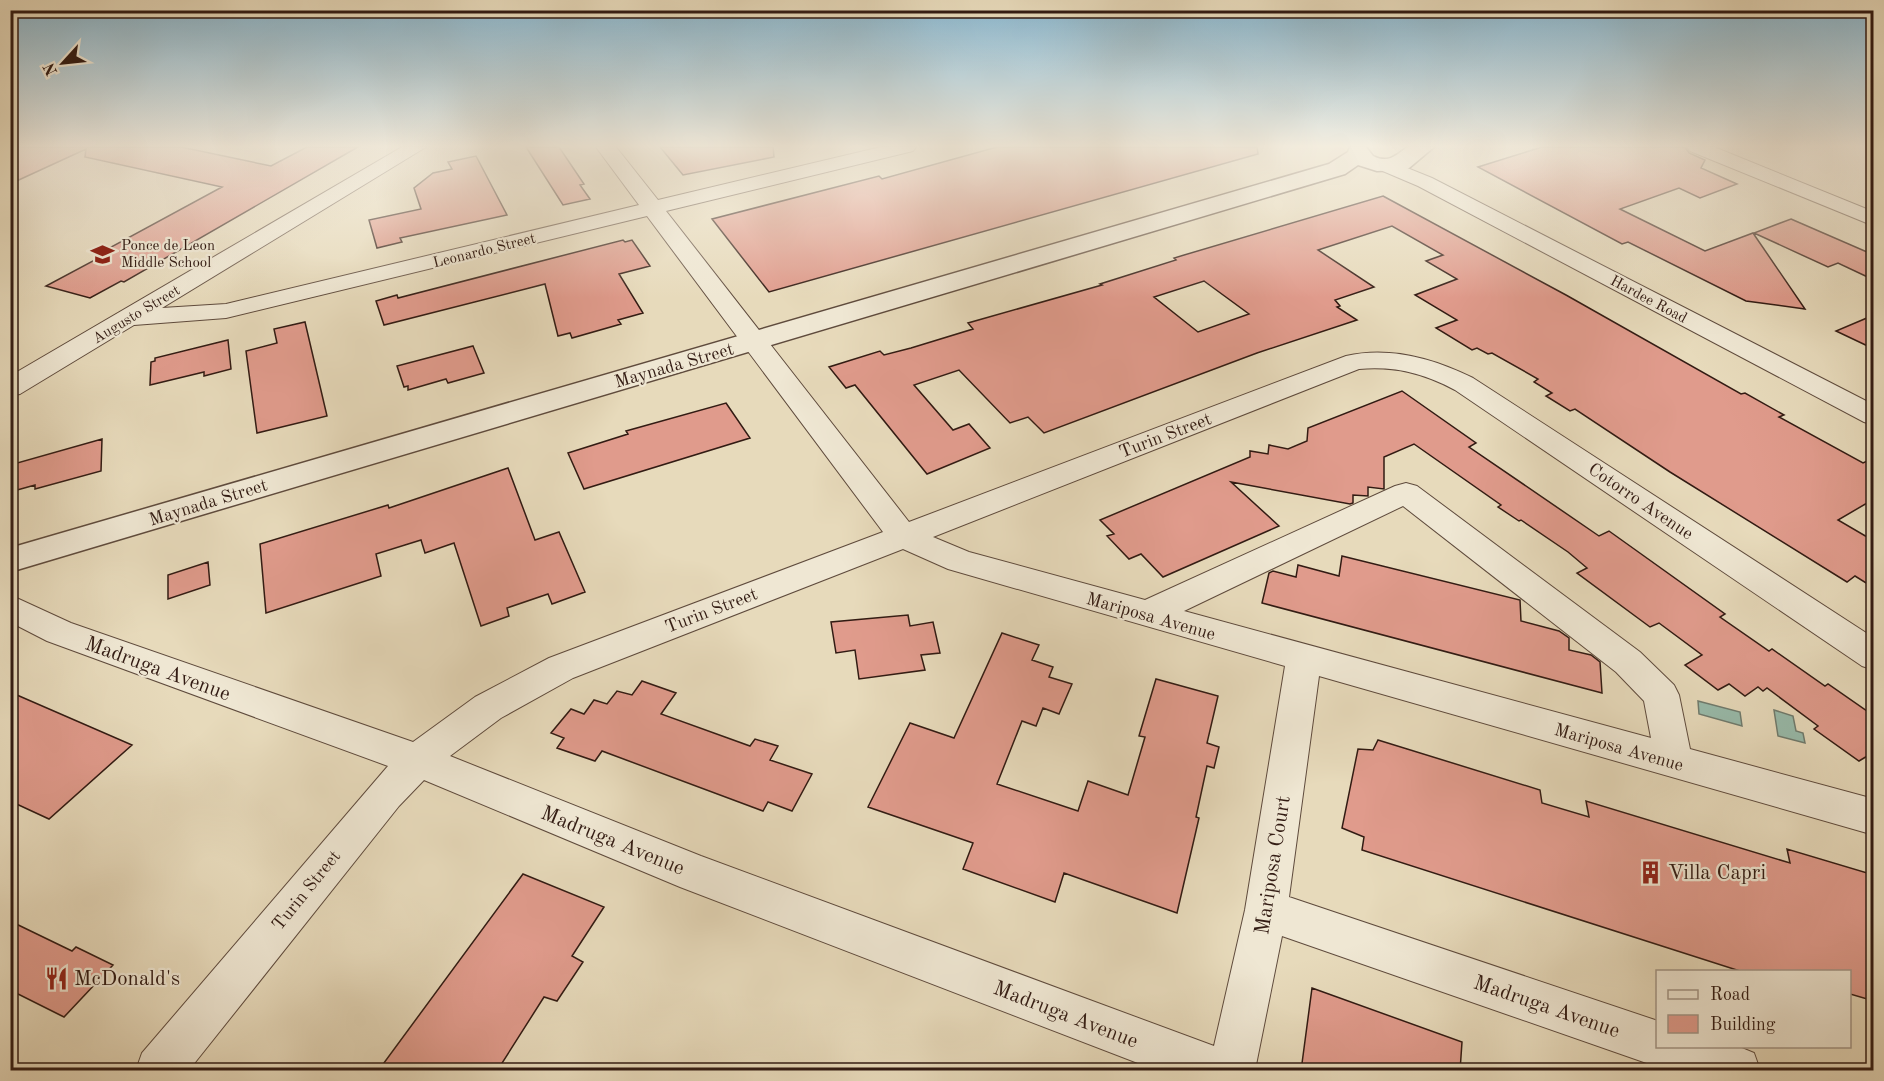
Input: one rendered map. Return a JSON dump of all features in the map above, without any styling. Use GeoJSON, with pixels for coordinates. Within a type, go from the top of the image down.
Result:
{"type":"FeatureCollection","features":[{"type":"Feature","properties":{"kind":"street","name":"Augusto Street"},"geometry":{"type":"LineString","coordinates":[[10,388],[332,197]]}},
{"type":"Feature","properties":{"kind":"street","name":"Mariposa Avenue"},"geometry":{"type":"LineString","coordinates":[[646,197],[903,536],[959,561],[1145,615],[1874,817]]}},
{"type":"Feature","properties":{"kind":"street","name":"Leonardo Street"},"geometry":{"type":"LineString","coordinates":[[130,318],[226,311],[692,197]]}},
{"type":"Feature","properties":{"kind":"street","name":"Maynada Street"},"geometry":{"type":"LineString","coordinates":[[10,560],[756,341],[1213,197]]}},
{"type":"Feature","properties":{"kind":"street","name":"Hardee Road"},"geometry":{"type":"LineString","coordinates":[[1455,197],[1874,416]]}},
{"type":"Feature","properties":{"kind":"street"},"geometry":{"type":"LineString","coordinates":[[1819,197],[1874,220]]}},
{"type":"Feature","properties":{"kind":"street","name":"Turin Street"},"geometry":{"type":"LineString","coordinates":[[159,1071],[385,794],[417,760],[475,713],[546,674],[1347,364],[1371,360],[1402,360]]}},
{"type":"Feature","properties":{"kind":"street","name":"Cotorro Avenue"},"geometry":{"type":"LineString","coordinates":[[1402,360],[1427,367],[1464,384],[1874,656]]}},
{"type":"Feature","properties":{"kind":"street"},"geometry":{"type":"LineString","coordinates":[[1145,615],[1406,493],[1628,662],[1661,695],[1674,763]]}},
{"type":"Feature","properties":{"kind":"street","name":"Madruga Avenue"},"geometry":{"type":"LineString","coordinates":[[10,607],[59,632],[417,760],[695,873],[1216,1071]]}},
{"type":"Feature","properties":{"kind":"street","name":"Mariposa Court"},"geometry":{"type":"LineString","coordinates":[[1232,1071],[1266,910],[1304,658]]}},
{"type":"Feature","properties":{"kind":"street","name":"Madruga Avenue"},"geometry":{"type":"LineString","coordinates":[[1266,910],[1656,1043]]}},
{"type":"Feature","properties":{"kind":"street"},"geometry":{"type":"LineString","coordinates":[[1669,1048],[1737,1071]]}},
{"type":"Feature","properties":{"kind":"shaded area"},"geometry":{"type":"Polygon","coordinates":[[[1698,701],[1740,712],[1742,726],[1699,714],[1698,701]]]}},
{"type":"Feature","properties":{"kind":"shaded area"},"geometry":{"type":"Polygon","coordinates":[[[1774,710],[1793,716],[1796,731],[1803,733],[1805,743],[1778,736],[1774,710]]]}},
{"type":"Feature","properties":{"kind":"building"},"geometry":{"type":"Polygon","coordinates":[[[203,197],[271,197],[124,282],[121,281],[90,298],[46,286],[106,254],[100,253],[203,197]]]}},
{"type":"Feature","properties":{"kind":"building"},"geometry":{"type":"Polygon","coordinates":[[[417,197],[498,197],[507,215],[400,238],[402,242],[377,248],[369,220],[421,209],[417,197]]]}},
{"type":"Feature","properties":{"kind":"building"},"geometry":{"type":"Polygon","coordinates":[[[558,197],[590,199],[563,205],[558,197]]]}},
{"type":"Feature","properties":{"kind":"building"},"geometry":{"type":"Polygon","coordinates":[[[796,197],[1104,197],[769,292],[712,219],[796,197]]]}},
{"type":"Feature","properties":{"kind":"building"},"geometry":{"type":"Polygon","coordinates":[[[1378,197],[1386,197],[1566,295],[1741,394],[1745,393],[1784,415],[1779,417],[1863,463],[1874,458],[1874,499],[1838,520],[1874,541],[1874,588],[1855,576],[1847,582],[1670,472],[1575,409],[1570,411],[1546,396],[1552,393],[1534,382],[1538,379],[1492,353],[1488,354],[1477,348],[1472,350],[1436,328],[1457,320],[1415,295],[1457,279],[1426,261],[1443,255],[1392,226],[1318,250],[1374,287],[1335,300],[1340,306],[1337,307],[1357,320],[1257,353],[1044,433],[1028,417],[1010,423],[959,370],[914,385],[953,430],[969,424],[990,448],[927,474],[855,385],[846,388],[829,367],[880,351],[884,355],[911,348],[973,329],[968,323],[1102,285],[1100,284],[1176,260],[1174,258],[1378,197]],[[1204,281],[1154,297],[1198,332],[1249,314],[1204,281]]]}},
{"type":"Feature","properties":{"kind":"building"},"geometry":{"type":"Polygon","coordinates":[[[1535,197],[1652,197],[1620,209],[1705,251],[1753,233],[1805,309],[1746,301],[1628,242],[1622,244],[1535,197]]]}},
{"type":"Feature","properties":{"kind":"building"},"geometry":{"type":"Polygon","coordinates":[[[1791,219],[1874,255],[1874,280],[1838,263],[1828,267],[1754,233],[1791,219]]]}},
{"type":"Feature","properties":{"kind":"building"},"geometry":{"type":"Polygon","coordinates":[[[623,240],[625,242],[632,240],[650,266],[619,274],[643,313],[618,320],[621,324],[572,338],[570,333],[558,336],[545,284],[384,325],[376,301],[397,295],[398,298],[623,240]]]}},
{"type":"Feature","properties":{"kind":"building"},"geometry":{"type":"Polygon","coordinates":[[[1874,315],[1874,349],[1836,331],[1874,315]]]}},
{"type":"Feature","properties":{"kind":"building"},"geometry":{"type":"Polygon","coordinates":[[[305,322],[327,416],[257,433],[246,351],[277,343],[274,329],[305,322]]]}},
{"type":"Feature","properties":{"kind":"building"},"geometry":{"type":"Polygon","coordinates":[[[228,340],[231,369],[204,376],[204,372],[150,385],[151,362],[155,361],[155,358],[228,340]]]}},
{"type":"Feature","properties":{"kind":"building"},"geometry":{"type":"Polygon","coordinates":[[[473,346],[484,373],[448,383],[446,379],[408,390],[408,386],[404,387],[397,366],[473,346]]]}},
{"type":"Feature","properties":{"kind":"building"},"geometry":{"type":"Polygon","coordinates":[[[1402,391],[1476,443],[1469,447],[1599,536],[1609,531],[1725,614],[1720,617],[1769,651],[1772,649],[1825,686],[1828,684],[1874,716],[1874,752],[1859,761],[1814,729],[1818,726],[1767,688],[1763,691],[1758,687],[1745,696],[1729,684],[1718,690],[1685,665],[1702,655],[1659,623],[1650,627],[1577,573],[1587,568],[1568,552],[1498,507],[1501,505],[1414,444],[1384,457],[1384,489],[1368,487],[1368,496],[1353,495],[1353,503],[1350,504],[1231,482],[1279,526],[1163,577],[1141,554],[1129,559],[1107,536],[1114,534],[1100,520],[1250,457],[1250,451],[1268,454],[1269,445],[1288,449],[1307,441],[1308,428],[1402,391]]]}},
{"type":"Feature","properties":{"kind":"building"},"geometry":{"type":"Polygon","coordinates":[[[726,403],[750,438],[584,489],[568,453],[628,434],[626,431],[726,403]]]}},
{"type":"Feature","properties":{"kind":"building"},"geometry":{"type":"Polygon","coordinates":[[[102,439],[101,471],[35,489],[35,485],[10,492],[10,465],[102,439]]]}},
{"type":"Feature","properties":{"kind":"building"},"geometry":{"type":"Polygon","coordinates":[[[508,468],[535,540],[559,532],[585,592],[552,604],[548,594],[507,608],[509,616],[481,626],[454,543],[425,553],[421,540],[376,554],[381,576],[266,613],[260,544],[388,505],[389,508],[508,468]]]}},
{"type":"Feature","properties":{"kind":"building"},"geometry":{"type":"Polygon","coordinates":[[[1342,556],[1520,600],[1521,621],[1559,631],[1569,638],[1569,650],[1591,655],[1600,662],[1602,693],[1262,603],[1269,573],[1273,571],[1296,577],[1298,565],[1339,576],[1342,556]]]}},
{"type":"Feature","properties":{"kind":"building"},"geometry":{"type":"Polygon","coordinates":[[[208,562],[210,585],[168,599],[168,575],[208,562]]]}},
{"type":"Feature","properties":{"kind":"building"},"geometry":{"type":"Polygon","coordinates":[[[908,615],[910,626],[933,622],[940,653],[921,655],[925,670],[859,679],[855,650],[836,653],[831,622],[908,615]]]}},
{"type":"Feature","properties":{"kind":"building"},"geometry":{"type":"Polygon","coordinates":[[[1002,633],[1039,645],[1032,660],[1053,667],[1049,677],[1072,684],[1059,714],[1043,708],[1036,726],[1022,721],[997,784],[1078,811],[1088,781],[1128,795],[1145,737],[1139,736],[1156,679],[1218,696],[1207,743],[1219,747],[1214,768],[1207,766],[1196,817],[1199,818],[1177,913],[1064,873],[1055,902],[963,869],[973,843],[868,807],[910,723],[954,738],[1002,633]]]}},
{"type":"Feature","properties":{"kind":"building"},"geometry":{"type":"Polygon","coordinates":[[[642,681],[676,693],[661,714],[750,746],[755,739],[778,746],[770,760],[812,774],[792,811],[768,802],[763,811],[602,751],[595,761],[557,748],[564,738],[551,733],[571,709],[584,714],[594,700],[607,704],[617,691],[632,695],[642,681]]]}},
{"type":"Feature","properties":{"kind":"building"},"geometry":{"type":"Polygon","coordinates":[[[10,692],[132,745],[49,819],[10,801],[10,692]]]}},
{"type":"Feature","properties":{"kind":"building","name":"Villa Capri"},"geometry":{"type":"Polygon","coordinates":[[[1378,740],[1540,790],[1542,803],[1589,817],[1586,801],[1790,863],[1787,849],[1874,875],[1874,1001],[1851,994],[1851,970],[1737,970],[1362,850],[1364,837],[1342,828],[1358,749],[1373,750],[1378,740]]]}},
{"type":"Feature","properties":{"kind":"building"},"geometry":{"type":"Polygon","coordinates":[[[523,874],[604,907],[572,956],[583,962],[557,1001],[544,997],[497,1071],[378,1071],[523,874]]]}},
{"type":"Feature","properties":{"kind":"building","name":"McDonald's"},"geometry":{"type":"Polygon","coordinates":[[[10,921],[72,951],[76,947],[113,965],[64,1017],[10,990],[10,921]]]}},
{"type":"Feature","properties":{"kind":"building"},"geometry":{"type":"Polygon","coordinates":[[[1312,988],[1462,1042],[1460,1071],[1301,1071],[1312,988]]]}},
{"type":"Feature","properties":{"kind":"place","name":"Ponce de Leon Middle School"},"geometry":{"type":"Point","coordinates":[103,254]}},
{"type":"Feature","properties":{"kind":"place","name":"Villa Capri"},"geometry":{"type":"Point","coordinates":[1650,872]}},
{"type":"Feature","properties":{"kind":"place","name":"McDonald's"},"geometry":{"type":"Point","coordinates":[56,978]}}]}
